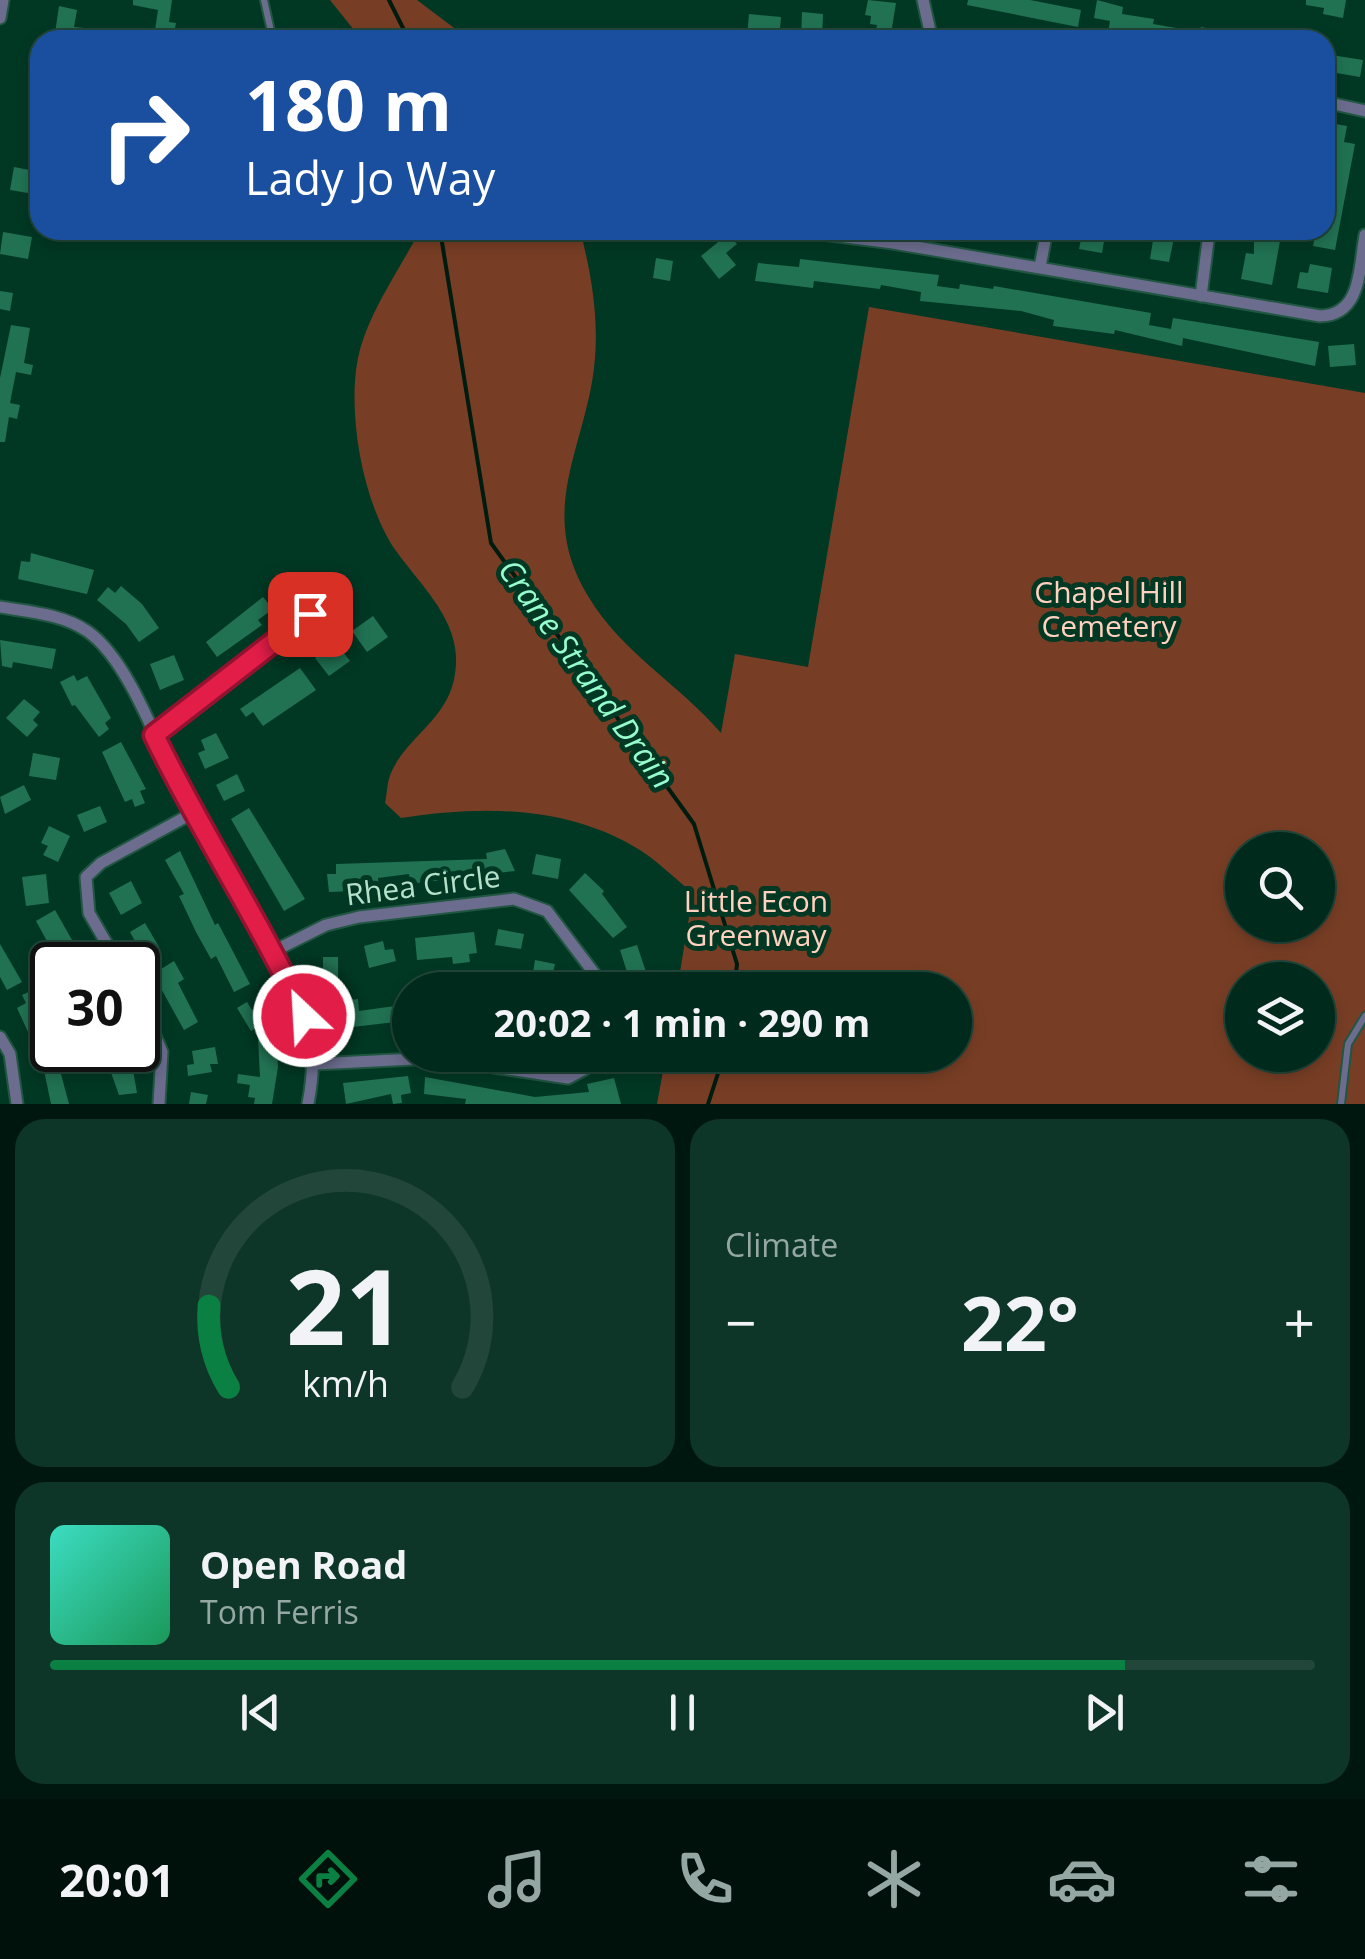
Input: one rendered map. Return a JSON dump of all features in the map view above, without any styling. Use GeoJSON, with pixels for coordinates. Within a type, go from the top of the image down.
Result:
{"type":"FeatureCollection","features":[{"type":"Feature","properties":{"kind":"street"},"geometry":{"type":"LineString","coordinates":[[0,18],[3,0]]}},
{"type":"Feature","properties":{"kind":"street"},"geometry":{"type":"LineString","coordinates":[[923,0],[933,30]]}},
{"type":"Feature","properties":{"kind":"street"},"geometry":{"type":"LineString","coordinates":[[1335,104],[1365,111]]}},
{"type":"Feature","properties":{"kind":"street"},"geometry":{"type":"LineString","coordinates":[[913,240],[1040,267],[1336,316],[1348,308],[1355,294],[1365,235]]}},
{"type":"Feature","properties":{"kind":"street"},"geometry":{"type":"LineString","coordinates":[[1040,267],[1045,240]]}},
{"type":"Feature","properties":{"kind":"street"},"geometry":{"type":"LineString","coordinates":[[1202,296],[1209,240]]}},
{"type":"Feature","properties":{"kind":"street"},"geometry":{"type":"LineString","coordinates":[[0,607],[55,616],[88,632],[115,659],[191,814],[274,951],[304,1016],[315,1064],[308,1104]]}},
{"type":"Feature","properties":{"kind":"street"},"geometry":{"type":"LineString","coordinates":[[154,735],[310,614]]}},
{"type":"Feature","properties":{"kind":"street"},"geometry":{"type":"LineString","coordinates":[[106,942],[89,913],[86,877],[101,862],[191,814]]}},
{"type":"Feature","properties":{"kind":"street","name":"Rhea Circle"},"geometry":{"type":"LineString","coordinates":[[274,951],[326,925],[359,917],[514,899],[546,911],[593,972]]}},
{"type":"Feature","properties":{"kind":"street"},"geometry":{"type":"LineString","coordinates":[[0,1036],[10,1054],[18,1104]]}},
{"type":"Feature","properties":{"kind":"street"},"geometry":{"type":"LineString","coordinates":[[160,1047],[160,1104]]}},
{"type":"Feature","properties":{"kind":"street"},"geometry":{"type":"LineString","coordinates":[[315,1064],[392,1060]]}},
{"type":"Feature","properties":{"kind":"street"},"geometry":{"type":"LineString","coordinates":[[528,1072],[568,1078],[579,1072]]}},
{"type":"Feature","properties":{"kind":"lane"},"geometry":{"type":"LineString","coordinates":[[264,0],[270,30]]}},
{"type":"Feature","properties":{"kind":"lane"},"geometry":{"type":"LineString","coordinates":[[1340,1104],[1348,1044],[1365,1016]]}},
{"type":"Feature","properties":{"kind":"green space"},"geometry":{"type":"Polygon","coordinates":[[[330,0],[417,0],[457,30],[354,30],[330,0]]]}},
{"type":"Feature","properties":{"kind":"green space","name":"Chapel Hill Cemetery"},"geometry":{"type":"Polygon","coordinates":[[[414,240],[582,240],[592,286],[596,343],[592,382],[567,488],[566,540],[574,567],[601,616],[721,733],[735,654],[808,667],[869,307],[1365,393],[1365,1104],[657,1104],[663,1072],[972,1072],[972,972],[680,972],[693,893],[641,851],[606,833],[549,816],[490,811],[401,818],[385,803],[399,758],[449,694],[456,656],[442,613],[384,531],[366,480],[359,452],[355,395],[356,369],[366,331],[414,240]]]}},
{"type":"Feature","properties":{"kind":"building"},"geometry":{"type":"Polygon","coordinates":[[[133,0],[172,0],[169,22],[176,23],[175,30],[155,30],[158,10],[133,5],[133,0]]]}},
{"type":"Feature","properties":{"kind":"building"},"geometry":{"type":"Polygon","coordinates":[[[868,0],[896,3],[892,30],[876,30],[877,25],[870,24],[871,16],[865,15],[868,0]]]}},
{"type":"Feature","properties":{"kind":"building"},"geometry":{"type":"Polygon","coordinates":[[[968,0],[1030,0],[1081,10],[1078,27],[967,5],[968,0]]]}},
{"type":"Feature","properties":{"kind":"building"},"geometry":{"type":"Polygon","coordinates":[[[1097,0],[1123,7],[1122,14],[1188,30],[1108,30],[1110,21],[1094,18],[1097,0]]]}},
{"type":"Feature","properties":{"kind":"building"},"geometry":{"type":"Polygon","coordinates":[[[1306,0],[1346,0],[1343,18],[1323,14],[1324,8],[1306,5],[1306,0]]]}},
{"type":"Feature","properties":{"kind":"building"},"geometry":{"type":"Polygon","coordinates":[[[59,6],[77,10],[74,27],[85,28],[85,30],[55,30],[59,6]]]}},
{"type":"Feature","properties":{"kind":"building"},"geometry":{"type":"Polygon","coordinates":[[[802,12],[823,14],[822,30],[801,30],[802,12]]]}},
{"type":"Feature","properties":{"kind":"building"},"geometry":{"type":"Polygon","coordinates":[[[749,14],[781,17],[780,30],[748,30],[749,14]]]}},
{"type":"Feature","properties":{"kind":"building"},"geometry":{"type":"Polygon","coordinates":[[[1335,56],[1363,60],[1360,77],[1335,73],[1335,56]]]}},
{"type":"Feature","properties":{"kind":"building"},"geometry":{"type":"Polygon","coordinates":[[[1335,124],[1347,126],[1344,142],[1355,144],[1335,250],[1313,246],[1314,240],[1335,240],[1335,124]]]}},
{"type":"Feature","properties":{"kind":"building"},"geometry":{"type":"Polygon","coordinates":[[[14,167],[30,170],[30,193],[10,190],[14,167]]]}},
{"type":"Feature","properties":{"kind":"building"},"geometry":{"type":"Polygon","coordinates":[[[3,232],[30,237],[28,259],[0,254],[3,232]]]}},
{"type":"Feature","properties":{"kind":"building"},"geometry":{"type":"Polygon","coordinates":[[[721,240],[733,240],[737,244],[726,253],[736,265],[719,279],[701,256],[721,240]]]}},
{"type":"Feature","properties":{"kind":"building"},"geometry":{"type":"Polygon","coordinates":[[[1081,240],[1104,240],[1102,253],[1079,249],[1081,240]]]}},
{"type":"Feature","properties":{"kind":"building"},"geometry":{"type":"Polygon","coordinates":[[[1153,240],[1174,240],[1169,262],[1150,259],[1153,240]]]}},
{"type":"Feature","properties":{"kind":"building"},"geometry":{"type":"Polygon","coordinates":[[[1254,240],[1280,240],[1272,285],[1241,279],[1246,253],[1254,254],[1254,240]]]}},
{"type":"Feature","properties":{"kind":"building"},"geometry":{"type":"Polygon","coordinates":[[[656,258],[673,261],[670,281],[653,278],[656,258]]]}},
{"type":"Feature","properties":{"kind":"building"},"geometry":{"type":"Polygon","coordinates":[[[800,259],[939,275],[937,286],[994,286],[1151,313],[1149,325],[1171,329],[1173,318],[1319,342],[1315,366],[1183,338],[1182,346],[1115,330],[1114,334],[1053,326],[1054,320],[1021,311],[920,301],[921,292],[881,285],[880,289],[814,281],[813,288],[755,281],[758,263],[799,267],[800,259]]]}},
{"type":"Feature","properties":{"kind":"building"},"geometry":{"type":"Polygon","coordinates":[[[1310,264],[1332,268],[1328,293],[1297,288],[1300,272],[1308,273],[1310,264]]]}},
{"type":"Feature","properties":{"kind":"building"},"geometry":{"type":"Polygon","coordinates":[[[0,291],[13,293],[10,311],[0,309],[0,291]]]}},
{"type":"Feature","properties":{"kind":"building"},"geometry":{"type":"Polygon","coordinates":[[[11,325],[30,328],[24,363],[33,365],[31,375],[16,372],[10,403],[20,405],[17,419],[9,417],[5,442],[0,442],[0,378],[11,325]]]}},
{"type":"Feature","properties":{"kind":"building"},"geometry":{"type":"Polygon","coordinates":[[[1354,344],[1356,365],[1330,367],[1328,346],[1354,344]]]}},
{"type":"Feature","properties":{"kind":"building"},"geometry":{"type":"Polygon","coordinates":[[[31,553],[94,570],[87,594],[18,579],[21,561],[30,562],[31,553]]]}},
{"type":"Feature","properties":{"kind":"building"},"geometry":{"type":"Polygon","coordinates":[[[121,586],[142,604],[159,628],[139,642],[126,624],[97,600],[108,587],[115,593],[121,586]]]}},
{"type":"Feature","properties":{"kind":"building"},"geometry":{"type":"Polygon","coordinates":[[[263,597],[273,609],[258,620],[262,625],[217,657],[206,642],[263,597]]]}},
{"type":"Feature","properties":{"kind":"building"},"geometry":{"type":"Polygon","coordinates":[[[373,616],[388,637],[367,652],[352,631],[373,616]]]}},
{"type":"Feature","properties":{"kind":"building"},"geometry":{"type":"Polygon","coordinates":[[[0,640],[56,649],[52,669],[13,662],[12,668],[2,666],[0,640]]]}},
{"type":"Feature","properties":{"kind":"building"},"geometry":{"type":"Polygon","coordinates":[[[335,642],[350,661],[329,676],[315,658],[335,642]]]}},
{"type":"Feature","properties":{"kind":"building"},"geometry":{"type":"Polygon","coordinates":[[[174,655],[184,680],[160,690],[150,664],[174,655]]]}},
{"type":"Feature","properties":{"kind":"building"},"geometry":{"type":"Polygon","coordinates":[[[300,668],[316,690],[263,726],[253,712],[246,717],[240,709],[300,668]]]}},
{"type":"Feature","properties":{"kind":"building"},"geometry":{"type":"Polygon","coordinates":[[[74,675],[77,681],[87,676],[111,718],[105,723],[109,729],[99,737],[72,706],[60,682],[74,675]]]}},
{"type":"Feature","properties":{"kind":"building"},"geometry":{"type":"Polygon","coordinates":[[[24,699],[40,712],[33,720],[38,725],[27,737],[6,718],[24,699]]]}},
{"type":"Feature","properties":{"kind":"building"},"geometry":{"type":"Polygon","coordinates":[[[216,733],[229,758],[205,769],[198,753],[205,750],[201,740],[216,733]]]}},
{"type":"Feature","properties":{"kind":"building"},"geometry":{"type":"Polygon","coordinates":[[[121,742],[146,789],[140,791],[145,803],[135,807],[132,799],[125,802],[102,752],[121,742]]]}},
{"type":"Feature","properties":{"kind":"building"},"geometry":{"type":"Polygon","coordinates":[[[33,753],[60,758],[56,780],[29,776],[33,753]]]}},
{"type":"Feature","properties":{"kind":"building"},"geometry":{"type":"Polygon","coordinates":[[[237,774],[245,791],[224,801],[216,785],[237,774]]]}},
{"type":"Feature","properties":{"kind":"building"},"geometry":{"type":"Polygon","coordinates":[[[24,785],[31,800],[5,814],[0,797],[24,785]]]}},
{"type":"Feature","properties":{"kind":"building"},"geometry":{"type":"Polygon","coordinates":[[[100,806],[107,822],[84,832],[77,815],[100,806]]]}},
{"type":"Feature","properties":{"kind":"building"},"geometry":{"type":"Polygon","coordinates":[[[249,808],[305,899],[284,911],[231,819],[249,808]]]}},
{"type":"Feature","properties":{"kind":"building"},"geometry":{"type":"Polygon","coordinates":[[[49,826],[70,836],[58,862],[43,855],[48,846],[41,843],[49,826]]]}},
{"type":"Feature","properties":{"kind":"building"},"geometry":{"type":"Polygon","coordinates":[[[505,849],[515,871],[410,884],[409,874],[378,878],[379,890],[329,892],[327,874],[336,874],[336,864],[487,859],[486,853],[505,849]]]}},
{"type":"Feature","properties":{"kind":"building"},"geometry":{"type":"Polygon","coordinates":[[[180,851],[215,925],[218,923],[250,984],[234,992],[216,956],[211,959],[196,932],[179,896],[184,894],[165,860],[180,851]]]}},
{"type":"Feature","properties":{"kind":"building"},"geometry":{"type":"Polygon","coordinates":[[[536,854],[561,859],[558,879],[532,874],[536,854]]]}},
{"type":"Feature","properties":{"kind":"building"},"geometry":{"type":"Polygon","coordinates":[[[585,873],[604,891],[602,894],[627,927],[613,938],[569,890],[585,873]]]}},
{"type":"Feature","properties":{"kind":"building"},"geometry":{"type":"Polygon","coordinates":[[[46,874],[49,903],[26,906],[22,877],[46,874]]]}},
{"type":"Feature","properties":{"kind":"building"},"geometry":{"type":"Polygon","coordinates":[[[131,881],[142,903],[121,915],[109,893],[131,881]]]}},
{"type":"Feature","properties":{"kind":"building"},"geometry":{"type":"Polygon","coordinates":[[[55,910],[72,942],[47,942],[36,921],[55,910]]]}},
{"type":"Feature","properties":{"kind":"building"},"geometry":{"type":"Polygon","coordinates":[[[145,923],[156,942],[135,942],[130,932],[145,923]]]}},
{"type":"Feature","properties":{"kind":"building"},"geometry":{"type":"Polygon","coordinates":[[[498,929],[524,934],[521,949],[495,945],[498,929]]]}},
{"type":"Feature","properties":{"kind":"building"},"geometry":{"type":"Polygon","coordinates":[[[474,932],[477,953],[469,954],[470,962],[453,964],[452,957],[417,960],[415,938],[474,932]]]}},
{"type":"Feature","properties":{"kind":"building"},"geometry":{"type":"Polygon","coordinates":[[[383,941],[385,950],[393,949],[396,961],[369,968],[364,946],[383,941]]]}},
{"type":"Feature","properties":{"kind":"building"},"geometry":{"type":"Polygon","coordinates":[[[0,944],[22,982],[7,990],[0,977],[0,944]]]}},
{"type":"Feature","properties":{"kind":"building"},"geometry":{"type":"Polygon","coordinates":[[[637,945],[646,972],[627,972],[620,950],[637,945]]]}},
{"type":"Feature","properties":{"kind":"building"},"geometry":{"type":"Polygon","coordinates":[[[323,957],[338,957],[338,980],[323,980],[323,957]]]}},
{"type":"Feature","properties":{"kind":"building"},"geometry":{"type":"Polygon","coordinates":[[[535,960],[555,964],[553,972],[533,972],[535,960]]]}},
{"type":"Feature","properties":{"kind":"building"},"geometry":{"type":"Polygon","coordinates":[[[174,961],[184,979],[178,983],[198,1022],[184,1030],[160,987],[160,970],[174,961]]]}},
{"type":"Feature","properties":{"kind":"building"},"geometry":{"type":"Polygon","coordinates":[[[30,991],[29,1034],[17,1008],[26,1003],[22,995],[30,991]]]}},
{"type":"Feature","properties":{"kind":"building"},"geometry":{"type":"Polygon","coordinates":[[[358,999],[359,1011],[392,1006],[392,1022],[344,1028],[343,1018],[336,1019],[334,1002],[358,999]]]}},
{"type":"Feature","properties":{"kind":"building"},"geometry":{"type":"Polygon","coordinates":[[[247,1002],[252,1010],[260,1005],[269,1020],[251,1031],[237,1008],[247,1002]]]}},
{"type":"Feature","properties":{"kind":"building"},"geometry":{"type":"Polygon","coordinates":[[[276,1038],[278,1067],[272,1104],[254,1104],[255,1098],[248,1097],[250,1085],[237,1083],[238,1074],[260,1077],[258,1039],[276,1038]]]}},
{"type":"Feature","properties":{"kind":"building"},"geometry":{"type":"Polygon","coordinates":[[[215,1047],[218,1064],[210,1064],[212,1072],[188,1076],[187,1065],[194,1064],[192,1051],[215,1047]]]}},
{"type":"Feature","properties":{"kind":"building"},"geometry":{"type":"Polygon","coordinates":[[[44,1072],[60,1072],[69,1104],[51,1104],[44,1072]]]}},
{"type":"Feature","properties":{"kind":"building"},"geometry":{"type":"Polygon","coordinates":[[[111,1072],[133,1072],[137,1093],[119,1095],[111,1072]]]}},
{"type":"Feature","properties":{"kind":"building"},"geometry":{"type":"Polygon","coordinates":[[[408,1076],[411,1093],[401,1095],[402,1103],[393,1104],[391,1094],[346,1104],[343,1083],[408,1076]]]}},
{"type":"Feature","properties":{"kind":"building"},"geometry":{"type":"Polygon","coordinates":[[[425,1077],[535,1097],[589,1092],[587,1084],[614,1078],[621,1104],[465,1104],[466,1099],[424,1094],[425,1077]]]}},
{"type":"Feature","properties":{"kind":"building"},"geometry":{"type":"Polygon","coordinates":[[[191,1092],[208,1095],[206,1104],[189,1104],[191,1092]]]}},
{"type":"Feature","properties":{"kind":"waterway","name":"Crane Strand Drain"},"geometry":{"type":"LineString","coordinates":[[389,0],[404,30]]}},
{"type":"Feature","properties":{"kind":"waterway","name":"Crane Strand Drain"},"geometry":{"type":"LineString","coordinates":[[442,240],[491,543],[694,824],[737,964],[736,972]]}},
{"type":"Feature","properties":{"kind":"waterway","name":"Crane Strand Drain"},"geometry":{"type":"LineString","coordinates":[[708,1104],[718,1072]]}},
{"type":"Feature","properties":{"kind":"route"},"geometry":{"type":"LineString","coordinates":[[304,1016],[274,951],[191,814],[154,735],[310,614]]}},
{"type":"Feature","properties":{"kind":"park label","name":"Little Econ Greenway"},"geometry":{"type":"Point","coordinates":[756,919]}}]}
